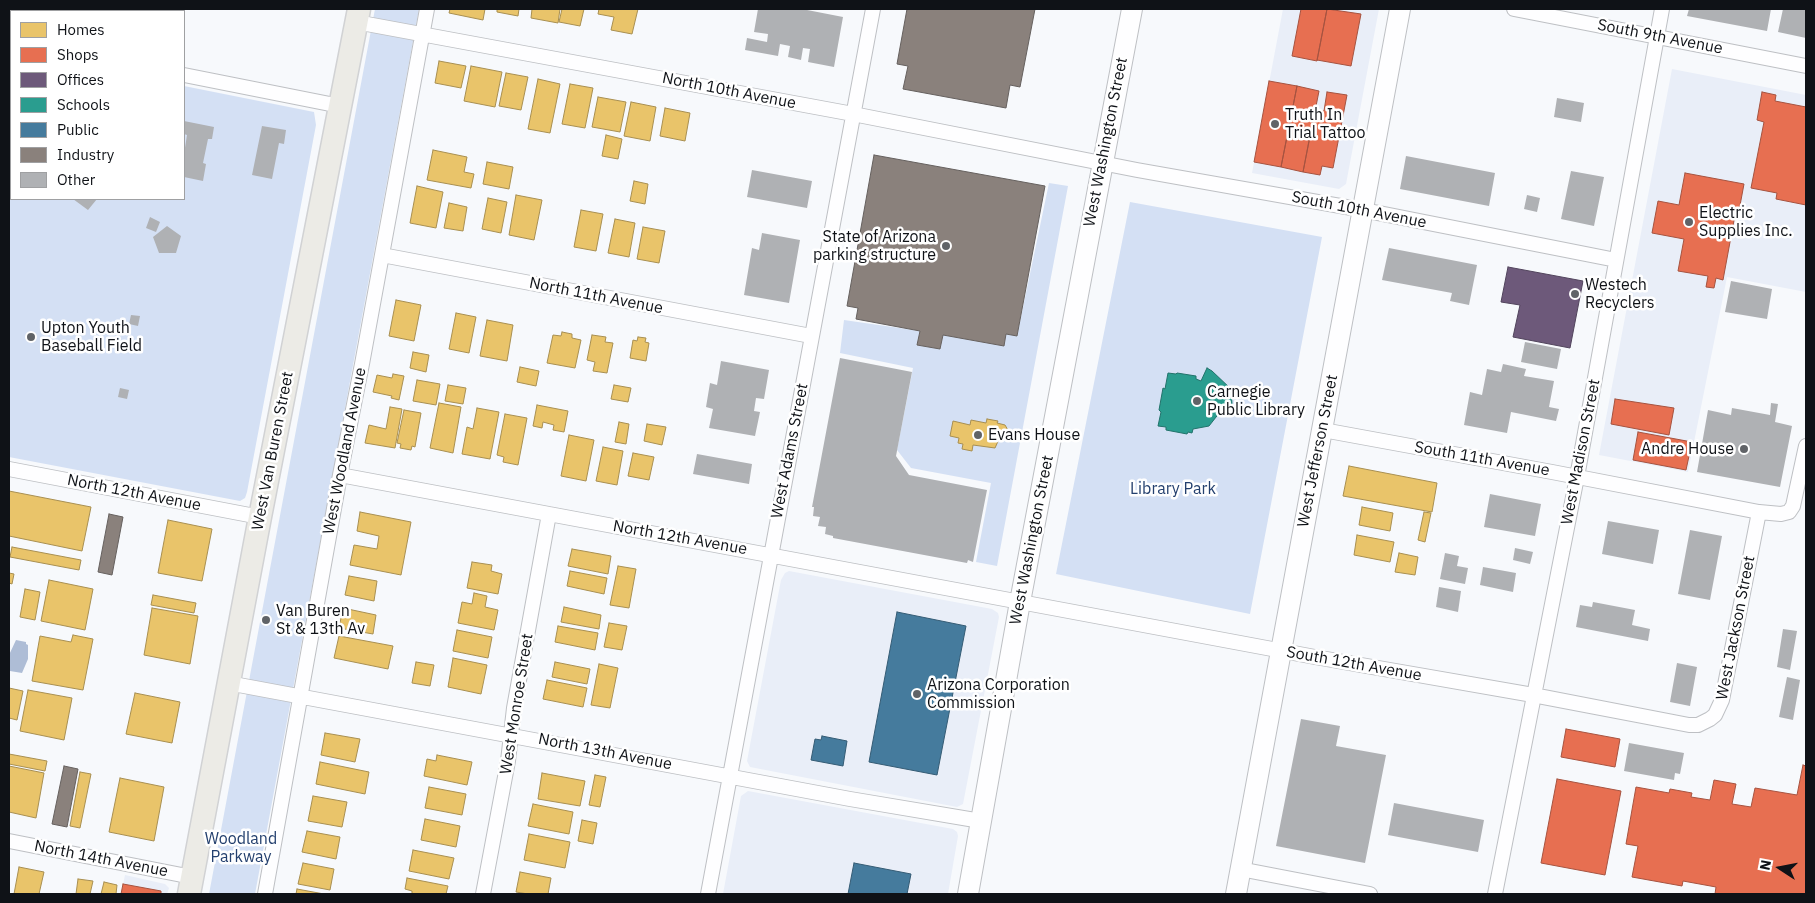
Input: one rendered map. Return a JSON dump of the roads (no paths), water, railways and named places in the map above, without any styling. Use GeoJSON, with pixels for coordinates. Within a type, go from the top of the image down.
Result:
{"type":"FeatureCollection","features":[{"type":"Feature","properties":{"kind":"main road","name":"West Washington Street"},"geometry":{"type":"LineString","coordinates":[[968,894],[1020,602],[1132,9]]}},
{"type":"Feature","properties":{"kind":"main road","name":"West Jefferson Street"},"geometry":{"type":"LineString","coordinates":[[1236,894],[1400,9]]}},
{"type":"Feature","properties":{"kind":"main road","name":"West Van Buren Street"},"geometry":{"type":"LineString","coordinates":[[191,885],[228,683],[357,15]]}},
{"type":"Feature","properties":{"kind":"street","name":"West Woodland Avenue"},"geometry":{"type":"LineString","coordinates":[[265,894],[340,474],[427,9]]}},
{"type":"Feature","properties":{"kind":"street","name":"West Adams Street"},"geometry":{"type":"LineString","coordinates":[[708,894],[873,9]]}},
{"type":"Feature","properties":{"kind":"street","name":"South 9th Avenue"},"geometry":{"type":"LineString","coordinates":[[1514,9],[1806,66]]}},
{"type":"Feature","properties":{"kind":"street","name":"West Madison Street"},"geometry":{"type":"LineString","coordinates":[[1496,894],[1577,477],[1662,9]]}},
{"type":"Feature","properties":{"kind":"street","name":"North 10th Avenue"},"geometry":{"type":"LineString","coordinates":[[357,15],[422,34],[853,114],[1102,163]]}},
{"type":"Feature","properties":{"kind":"street"},"geometry":{"type":"LineString","coordinates":[[185,75],[340,106]]}},
{"type":"Feature","properties":{"kind":"street","name":"South 10th Avenue"},"geometry":{"type":"LineString","coordinates":[[1102,163],[1363,210],[1616,260]]}},
{"type":"Feature","properties":{"kind":"street","name":"North 11th Avenue"},"geometry":{"type":"LineString","coordinates":[[382,255],[811,336]]}},
{"type":"Feature","properties":{"kind":"street","name":"South 11th Avenue"},"geometry":{"type":"LineString","coordinates":[[1322,430],[1759,512],[1781,514],[1789,512],[1794,506],[1806,446]]}},
{"type":"Feature","properties":{"kind":"street","name":"North 12th Avenue"},"geometry":{"type":"LineString","coordinates":[[9,469],[260,516]]}},
{"type":"Feature","properties":{"kind":"street","name":"North 12th Avenue"},"geometry":{"type":"LineString","coordinates":[[340,474],[1020,602]]}},
{"type":"Feature","properties":{"kind":"street","name":"West Jackson Street"},"geometry":{"type":"LineString","coordinates":[[1689,725],[1698,725],[1710,719],[1715,715],[1722,700],[1759,512]]}},
{"type":"Feature","properties":{"kind":"street","name":"West Monroe Street"},"geometry":{"type":"LineString","coordinates":[[483,894],[508,761],[516,699],[549,514]]}},
{"type":"Feature","properties":{"kind":"street","name":"South 12th Avenue"},"geometry":{"type":"LineString","coordinates":[[1020,602],[1689,725]]}},
{"type":"Feature","properties":{"kind":"street","name":"North 13th Avenue"},"geometry":{"type":"LineString","coordinates":[[228,683],[981,822]]}},
{"type":"Feature","properties":{"kind":"street","name":"North 14th Avenue"},"geometry":{"type":"LineString","coordinates":[[9,841],[191,885]]}},
{"type":"Feature","properties":{"kind":"street"},"geometry":{"type":"LineString","coordinates":[[1240,869],[1370,894]]}},
{"type":"Feature","properties":{"kind":"place","name":"Truth In Trial Tattoo"},"geometry":{"type":"Point","coordinates":[1275,124]}},
{"type":"Feature","properties":{"kind":"place","name":"Electric Supplies Inc."},"geometry":{"type":"Point","coordinates":[1689,222]}},
{"type":"Feature","properties":{"kind":"place","name":"State of Arizona parking structure"},"geometry":{"type":"Point","coordinates":[946,246]}},
{"type":"Feature","properties":{"kind":"place","name":"Westech Recyclers"},"geometry":{"type":"Point","coordinates":[1575,294]}},
{"type":"Feature","properties":{"kind":"place","name":"Upton Youth Baseball Field"},"geometry":{"type":"Point","coordinates":[31,337]}},
{"type":"Feature","properties":{"kind":"place","name":"Carnegie Public Library"},"geometry":{"type":"Point","coordinates":[1197,401]}},
{"type":"Feature","properties":{"kind":"place","name":"Evans House"},"geometry":{"type":"Point","coordinates":[978,435]}},
{"type":"Feature","properties":{"kind":"place","name":"Andre House"},"geometry":{"type":"Point","coordinates":[1744,449]}},
{"type":"Feature","properties":{"kind":"place","name":"Van Buren St & 13th Av"},"geometry":{"type":"Point","coordinates":[266,620]}},
{"type":"Feature","properties":{"kind":"place","name":"Arizona Corporation Commission"},"geometry":{"type":"Point","coordinates":[917,694]}},
{"type":"Feature","properties":{"kind":"park label","name":"Library Park"},"geometry":{"type":"Point","coordinates":[1173,489]}},
{"type":"Feature","properties":{"kind":"park label","name":"Woodland Parkway"},"geometry":{"type":"Point","coordinates":[241,848]}}]}
